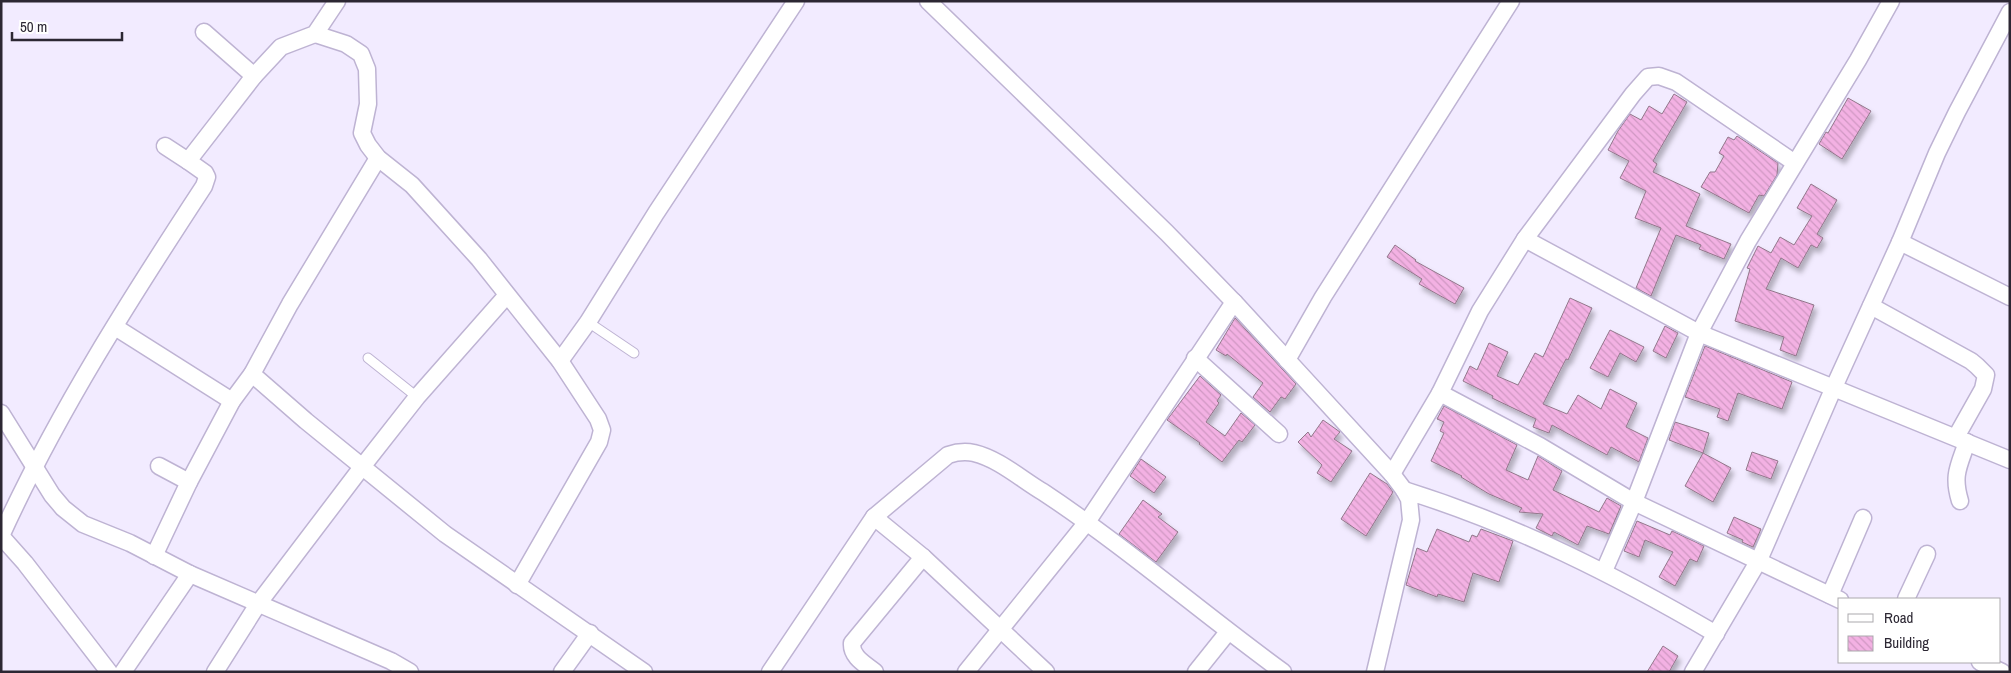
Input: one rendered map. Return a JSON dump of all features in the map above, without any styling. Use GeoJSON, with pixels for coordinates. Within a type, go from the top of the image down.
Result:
{"type":"FeatureCollection","features":[{"type":"Feature","properties":{"kind":"street"},"geometry":{"type":"LineString","coordinates":[[188,161],[254,76],[281,47],[315,34],[337,1]]}},
{"type":"Feature","properties":{"kind":"street"},"geometry":{"type":"LineString","coordinates":[[560,361],[588,322],[656,214],[796,1]]}},
{"type":"Feature","properties":{"kind":"street"},"geometry":{"type":"LineString","coordinates":[[928,1],[1167,233],[1234,302],[1392,474],[1404,490],[1409,500],[1411,520],[1375,672]]}},
{"type":"Feature","properties":{"kind":"street"},"geometry":{"type":"LineString","coordinates":[[1287,360],[1323,297],[1511,1]]}},
{"type":"Feature","properties":{"kind":"street"},"geometry":{"type":"LineString","coordinates":[[1604,571],[1634,502],[1699,334],[1748,241],[1858,60],[1891,1]]}},
{"type":"Feature","properties":{"kind":"street"},"geometry":{"type":"LineString","coordinates":[[1693,672],[1759,560],[1957,112],[2010,12]]}},
{"type":"Feature","properties":{"kind":"street"},"geometry":{"type":"LineString","coordinates":[[204,32],[254,76]]}},
{"type":"Feature","properties":{"kind":"street"},"geometry":{"type":"LineString","coordinates":[[315,34],[346,44],[361,54],[367,69],[368,104],[362,133],[368,145],[378,158],[412,185],[479,259],[560,361],[595,412],[601,424],[602,430],[592,454],[517,585]]}},
{"type":"Feature","properties":{"kind":"street"},"geometry":{"type":"LineString","coordinates":[[1392,474],[1440,393],[1480,311],[1525,239],[1633,94],[1648,77],[1659,76],[1681,84],[1795,163]]}},
{"type":"Feature","properties":{"kind":"street"},"geometry":{"type":"LineString","coordinates":[[108,672],[25,563],[1,536],[35,464],[81,381],[206,183],[205,173],[165,146]]}},
{"type":"Feature","properties":{"kind":"street"},"geometry":{"type":"LineString","coordinates":[[154,556],[189,482],[232,400],[252,374],[290,304],[378,158]]}},
{"type":"Feature","properties":{"kind":"street"},"geometry":{"type":"LineString","coordinates":[[1525,239],[1699,334],[1834,387],[2010,460]]}},
{"type":"Feature","properties":{"kind":"street"},"geometry":{"type":"LineString","coordinates":[[1900,242],[2010,297]]}},
{"type":"Feature","properties":{"kind":"street"},"geometry":{"type":"LineString","coordinates":[[215,672],[258,604],[362,467],[417,397],[507,295]]}},
{"type":"Feature","properties":{"kind":"street"},"geometry":{"type":"LineString","coordinates":[[966,672],[1087,522],[1234,302]]}},
{"type":"Feature","properties":{"kind":"street"},"geometry":{"type":"LineString","coordinates":[[1871,306],[1971,361],[1986,375],[1983,389],[1961,440],[1956,478],[1960,501]]}},
{"type":"Feature","properties":{"kind":"street"},"geometry":{"type":"LineString","coordinates":[[115,327],[232,400]]}},
{"type":"Feature","properties":{"kind":"street"},"geometry":{"type":"LineString","coordinates":[[1195,358],[1279,434]]}},
{"type":"Feature","properties":{"kind":"street"},"geometry":{"type":"LineString","coordinates":[[252,374],[445,534],[644,672]]}},
{"type":"Feature","properties":{"kind":"street"},"geometry":{"type":"LineString","coordinates":[[1440,393],[1540,446],[1634,502],[1740,553],[1759,560],[1835,598],[1863,518]]}},
{"type":"Feature","properties":{"kind":"street"},"geometry":{"type":"LineString","coordinates":[[1,413],[35,464],[52,495],[70,515],[89,527],[130,544],[387,666],[410,672]]}},
{"type":"Feature","properties":{"kind":"street"},"geometry":{"type":"LineString","coordinates":[[770,672],[874,517],[948,455],[958,451],[974,453],[998,463],[1087,522],[1228,632],[1283,672]]}},
{"type":"Feature","properties":{"kind":"street"},"geometry":{"type":"LineString","coordinates":[[159,466],[189,482]]}},
{"type":"Feature","properties":{"kind":"street"},"geometry":{"type":"LineString","coordinates":[[1404,490],[1450,505],[1514,530],[1604,571],[1716,634]]}},
{"type":"Feature","properties":{"kind":"street"},"geometry":{"type":"LineString","coordinates":[[874,517],[923,557],[1046,672]]}},
{"type":"Feature","properties":{"kind":"street"},"geometry":{"type":"LineString","coordinates":[[1906,598],[1927,554]]}},
{"type":"Feature","properties":{"kind":"street"},"geometry":{"type":"LineString","coordinates":[[875,672],[855,654],[852,642],[923,557]]}},
{"type":"Feature","properties":{"kind":"street"},"geometry":{"type":"LineString","coordinates":[[123,672],[190,574]]}},
{"type":"Feature","properties":{"kind":"street"},"geometry":{"type":"LineString","coordinates":[[1196,672],[1228,632]]}},
{"type":"Feature","properties":{"kind":"street"},"geometry":{"type":"LineString","coordinates":[[562,672],[590,633]]}},
{"type":"Feature","properties":{"kind":"street"},"geometry":{"type":"LineString","coordinates":[[1982,663],[2002,672]]}},
{"type":"Feature","properties":{"kind":"street"},"geometry":{"type":"LineString","coordinates":[[2007,672],[2010,665]]}},
{"type":"Feature","properties":{"kind":"lane"},"geometry":{"type":"LineString","coordinates":[[588,322],[634,353]]}},
{"type":"Feature","properties":{"kind":"lane"},"geometry":{"type":"LineString","coordinates":[[368,358],[417,397]]}},
{"type":"Feature","properties":{"kind":"building"},"geometry":{"type":"Polygon","coordinates":[[[1674,94],[1687,102],[1653,161],[1657,164],[1653,172],[1700,194],[1686,226],[1731,244],[1724,259],[1699,249],[1701,245],[1676,235],[1651,296],[1636,288],[1661,228],[1635,218],[1646,191],[1620,178],[1629,161],[1608,150],[1630,114],[1641,120],[1649,106],[1662,114],[1674,94]]]}},
{"type":"Feature","properties":{"kind":"building"},"geometry":{"type":"Polygon","coordinates":[[[1848,98],[1871,111],[1842,159],[1819,144],[1826,132],[1828,133],[1848,98]]]}},
{"type":"Feature","properties":{"kind":"building"},"geometry":{"type":"Polygon","coordinates":[[[1737,136],[1778,163],[1777,175],[1764,196],[1759,195],[1749,213],[1701,187],[1710,172],[1715,172],[1724,156],[1719,153],[1728,137],[1734,140],[1737,136]]]}},
{"type":"Feature","properties":{"kind":"building"},"geometry":{"type":"Polygon","coordinates":[[[1811,184],[1837,200],[1817,234],[1823,238],[1817,248],[1811,245],[1798,268],[1781,258],[1766,289],[1814,305],[1796,356],[1780,350],[1784,337],[1735,321],[1750,269],[1747,268],[1758,246],[1771,253],[1780,237],[1794,245],[1812,216],[1797,208],[1811,184]]]}},
{"type":"Feature","properties":{"kind":"building"},"geometry":{"type":"Polygon","coordinates":[[[1395,245],[1415,261],[1464,288],[1455,304],[1419,284],[1422,279],[1387,257],[1395,245]]]}},
{"type":"Feature","properties":{"kind":"building"},"geometry":{"type":"Polygon","coordinates":[[[1570,298],[1592,308],[1568,360],[1566,359],[1543,404],[1567,414],[1578,395],[1601,409],[1610,389],[1637,403],[1626,427],[1648,438],[1639,462],[1611,447],[1607,455],[1552,425],[1549,433],[1533,427],[1536,419],[1492,398],[1493,396],[1463,381],[1470,366],[1477,370],[1489,343],[1508,352],[1497,376],[1518,385],[1535,353],[1543,357],[1570,298]]]}},
{"type":"Feature","properties":{"kind":"building"},"geometry":{"type":"Polygon","coordinates":[[[1235,318],[1296,384],[1285,399],[1281,397],[1270,412],[1253,397],[1263,383],[1227,354],[1226,356],[1216,350],[1235,318]]]}},
{"type":"Feature","properties":{"kind":"building"},"geometry":{"type":"Polygon","coordinates":[[[1665,326],[1678,333],[1666,358],[1653,351],[1665,326]]]}},
{"type":"Feature","properties":{"kind":"building"},"geometry":{"type":"Polygon","coordinates":[[[1610,330],[1644,347],[1636,362],[1620,353],[1608,377],[1590,368],[1610,330]]]}},
{"type":"Feature","properties":{"kind":"building"},"geometry":{"type":"Polygon","coordinates":[[[1705,346],[1792,382],[1782,409],[1738,393],[1728,421],[1717,417],[1720,409],[1685,397],[1705,346]]]}},
{"type":"Feature","properties":{"kind":"building"},"geometry":{"type":"Polygon","coordinates":[[[1200,376],[1221,395],[1217,401],[1219,403],[1206,422],[1225,436],[1241,413],[1255,425],[1242,442],[1239,440],[1222,462],[1200,443],[1167,420],[1200,376]]]}},
{"type":"Feature","properties":{"kind":"building"},"geometry":{"type":"Polygon","coordinates":[[[1444,406],[1517,445],[1506,470],[1528,480],[1538,456],[1562,471],[1553,490],[1599,512],[1607,498],[1621,506],[1609,534],[1587,526],[1578,545],[1554,532],[1552,536],[1536,528],[1543,514],[1519,512],[1522,508],[1489,494],[1462,476],[1431,461],[1444,433],[1440,431],[1444,422],[1437,419],[1444,406]]]}},
{"type":"Feature","properties":{"kind":"building"},"geometry":{"type":"Polygon","coordinates":[[[1323,420],[1340,432],[1334,439],[1352,451],[1331,482],[1317,473],[1322,465],[1298,442],[1308,432],[1311,437],[1323,420]]]}},
{"type":"Feature","properties":{"kind":"building"},"geometry":{"type":"Polygon","coordinates":[[[1675,422],[1709,433],[1703,453],[1669,440],[1675,422]]]}},
{"type":"Feature","properties":{"kind":"building"},"geometry":{"type":"Polygon","coordinates":[[[1752,452],[1778,461],[1771,479],[1746,470],[1752,452]]]}},
{"type":"Feature","properties":{"kind":"building"},"geometry":{"type":"Polygon","coordinates":[[[1703,453],[1731,468],[1713,502],[1685,486],[1703,453]]]}},
{"type":"Feature","properties":{"kind":"building"},"geometry":{"type":"Polygon","coordinates":[[[1141,459],[1166,477],[1154,493],[1130,476],[1141,459]]]}},
{"type":"Feature","properties":{"kind":"building"},"geometry":{"type":"Polygon","coordinates":[[[1370,473],[1387,484],[1393,492],[1366,536],[1341,519],[1370,473]]]}},
{"type":"Feature","properties":{"kind":"building"},"geometry":{"type":"Polygon","coordinates":[[[1143,500],[1162,514],[1158,517],[1178,532],[1156,562],[1119,534],[1143,500]]]}},
{"type":"Feature","properties":{"kind":"building"},"geometry":{"type":"Polygon","coordinates":[[[1734,517],[1761,529],[1753,547],[1727,533],[1734,517]]]}},
{"type":"Feature","properties":{"kind":"building"},"geometry":{"type":"Polygon","coordinates":[[[1637,521],[1670,535],[1672,531],[1704,546],[1697,562],[1690,559],[1675,586],[1659,577],[1673,552],[1645,540],[1639,557],[1624,551],[1637,521]]]}},
{"type":"Feature","properties":{"kind":"building"},"geometry":{"type":"Polygon","coordinates":[[[1437,529],[1469,542],[1472,535],[1477,537],[1481,529],[1513,541],[1499,582],[1473,573],[1464,602],[1438,594],[1437,597],[1406,585],[1417,548],[1427,552],[1437,529]]]}},
{"type":"Feature","properties":{"kind":"building"},"geometry":{"type":"Polygon","coordinates":[[[1663,646],[1678,656],[1669,672],[1647,672],[1663,646]]]}}]}
